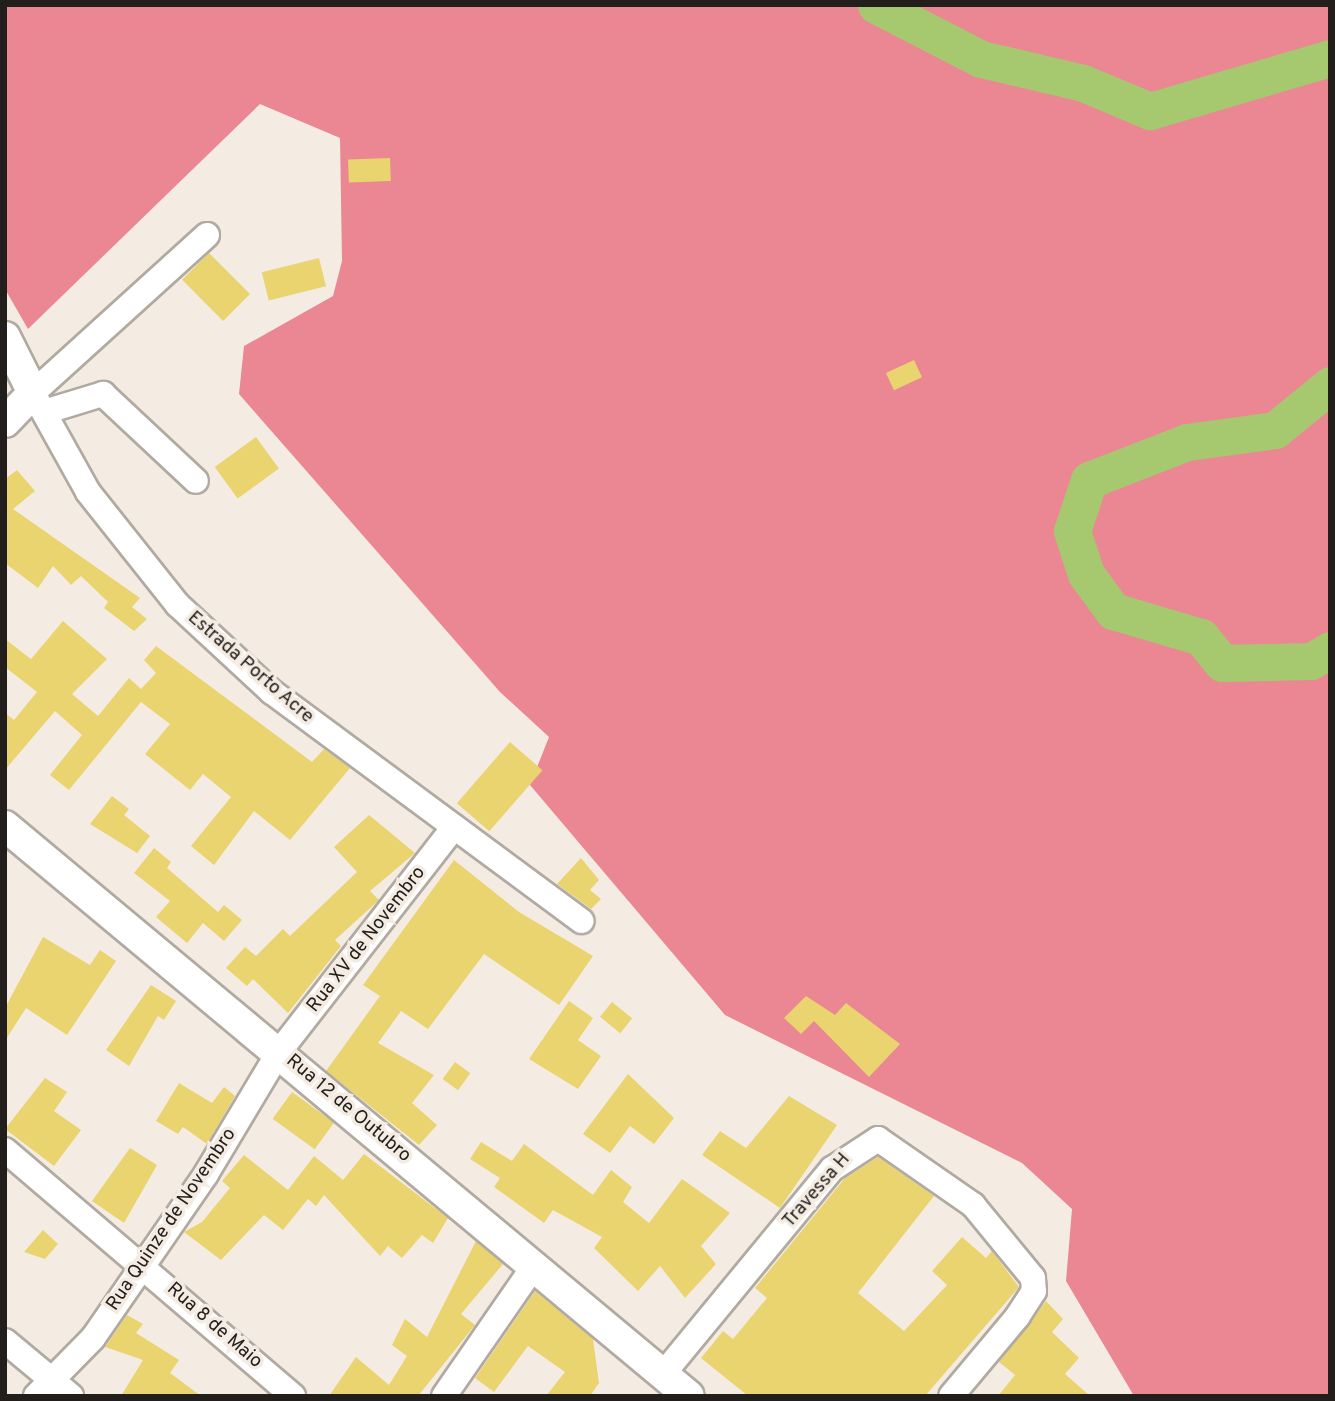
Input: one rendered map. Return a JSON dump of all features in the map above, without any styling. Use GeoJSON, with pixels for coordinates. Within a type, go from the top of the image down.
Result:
{"type":"FeatureCollection","features":[{"type":"Feature","properties":{"kind":"street"},"geometry":{"type":"LineString","coordinates":[[5,422],[38,403],[207,235]]}},
{"type":"Feature","properties":{"kind":"street","name":"Estrada Porto Acre"},"geometry":{"type":"LineString","coordinates":[[5,337],[88,492],[178,605],[272,692],[582,921]]}},
{"type":"Feature","properties":{"kind":"street"},"geometry":{"type":"LineString","coordinates":[[38,403],[103,394],[196,481]]}},
{"type":"Feature","properties":{"kind":"street","name":"Rua 12 de Outubro"},"geometry":{"type":"LineString","coordinates":[[5,826],[689,1396]]}},
{"type":"Feature","properties":{"kind":"street","name":"Rua XV de Novembro"},"geometry":{"type":"LineString","coordinates":[[279,1052],[454,827]]}},
{"type":"Feature","properties":{"kind":"street","name":"Rua Quinze de Novembro"},"geometry":{"type":"LineString","coordinates":[[54,1391],[206,1174],[279,1052]]}},
{"type":"Feature","properties":{"kind":"street","name":"Travessa H"},"geometry":{"type":"LineString","coordinates":[[663,1374],[832,1169],[870,1140],[885,1140],[951,1187],[1028,1265],[1034,1291],[951,1396]]}},
{"type":"Feature","properties":{"kind":"street","name":"Rua 8 de Maio"},"geometry":{"type":"LineString","coordinates":[[5,1150],[142,1263],[293,1396]]}},
{"type":"Feature","properties":{"kind":"street"},"geometry":{"type":"LineString","coordinates":[[444,1396],[534,1266]]}},
{"type":"Feature","properties":{"kind":"street"},"geometry":{"type":"LineString","coordinates":[[5,1341],[54,1391]]}},
{"type":"Feature","properties":{"kind":"shaded area"},"geometry":{"type":"Polygon","coordinates":[[[5,5],[1330,5],[1330,1396],[1134,1396],[1066,1281],[1072,1209],[1022,1163],[725,1015],[530,785],[549,737],[500,692],[239,394],[244,346],[333,296],[342,261],[340,138],[260,104],[28,329],[5,289],[5,5]]]}},
{"type":"Feature","properties":{"kind":"building"},"geometry":{"type":"Polygon","coordinates":[[[390,158],[391,181],[349,182],[348,159],[390,158]]]}},
{"type":"Feature","properties":{"kind":"building"},"geometry":{"type":"Polygon","coordinates":[[[209,253],[250,294],[223,321],[182,280],[209,253]]]}},
{"type":"Feature","properties":{"kind":"building"},"geometry":{"type":"Polygon","coordinates":[[[319,258],[326,286],[269,300],[262,272],[319,258]]]}},
{"type":"Feature","properties":{"kind":"building"},"geometry":{"type":"Polygon","coordinates":[[[914,360],[922,377],[894,390],[886,373],[914,360]]]}},
{"type":"Feature","properties":{"kind":"building"},"geometry":{"type":"Polygon","coordinates":[[[256,437],[279,469],[238,499],[215,467],[256,437]]]}},
{"type":"Feature","properties":{"kind":"building"},"geometry":{"type":"Polygon","coordinates":[[[17,470],[35,491],[13,509],[140,598],[132,607],[147,619],[134,631],[104,608],[108,602],[81,576],[71,585],[53,566],[38,588],[5,563],[5,479],[17,470]]]}},
{"type":"Feature","properties":{"kind":"building"},"geometry":{"type":"Polygon","coordinates":[[[63,621],[107,659],[72,694],[98,716],[129,678],[141,689],[156,673],[144,660],[156,646],[312,762],[324,749],[350,768],[290,840],[254,811],[214,865],[191,846],[231,797],[203,774],[190,790],[145,754],[170,724],[141,702],[69,790],[50,775],[82,735],[55,711],[5,770],[5,713],[14,720],[37,692],[5,667],[5,639],[31,659],[63,621]]]}},
{"type":"Feature","properties":{"kind":"building"},"geometry":{"type":"Polygon","coordinates":[[[510,742],[542,770],[489,831],[457,803],[510,742]]]}},
{"type":"Feature","properties":{"kind":"building"},"geometry":{"type":"Polygon","coordinates":[[[112,796],[129,809],[124,815],[150,836],[137,853],[90,824],[112,796]]]}},
{"type":"Feature","properties":{"kind":"building"},"geometry":{"type":"Polygon","coordinates":[[[369,815],[415,853],[370,891],[379,900],[335,940],[341,946],[288,1013],[253,979],[247,986],[226,968],[245,947],[256,956],[283,929],[290,936],[357,872],[334,847],[369,815]]]}},
{"type":"Feature","properties":{"kind":"building"},"geometry":{"type":"Polygon","coordinates":[[[154,848],[171,862],[167,868],[218,912],[224,905],[242,920],[224,941],[203,923],[187,943],[156,917],[170,901],[134,873],[154,848]]]}},
{"type":"Feature","properties":{"kind":"building"},"geometry":{"type":"Polygon","coordinates":[[[581,858],[599,880],[590,890],[601,899],[591,909],[557,884],[581,858]]]}},
{"type":"Feature","properties":{"kind":"building"},"geometry":{"type":"Polygon","coordinates":[[[454,860],[519,912],[593,956],[559,1005],[484,954],[428,1029],[401,1011],[378,1043],[434,1075],[412,1103],[437,1125],[419,1145],[326,1071],[380,996],[363,985],[454,860]]]}},
{"type":"Feature","properties":{"kind":"building"},"geometry":{"type":"Polygon","coordinates":[[[43,937],[90,965],[100,950],[116,961],[67,1035],[26,1008],[5,1041],[5,1008],[43,937]]]}},
{"type":"Feature","properties":{"kind":"building"},"geometry":{"type":"Polygon","coordinates":[[[151,985],[176,1001],[164,1020],[158,1016],[129,1066],[106,1050],[151,985]]]}},
{"type":"Feature","properties":{"kind":"building"},"geometry":{"type":"Polygon","coordinates":[[[806,996],[835,1015],[846,1003],[900,1044],[869,1077],[814,1021],[801,1034],[784,1018],[806,996]]]}},
{"type":"Feature","properties":{"kind":"building"},"geometry":{"type":"Polygon","coordinates":[[[569,1001],[593,1018],[578,1040],[601,1056],[578,1089],[529,1059],[569,1001]]]}},
{"type":"Feature","properties":{"kind":"building"},"geometry":{"type":"Polygon","coordinates":[[[612,1002],[632,1018],[620,1033],[600,1017],[612,1002]]]}},
{"type":"Feature","properties":{"kind":"building"},"geometry":{"type":"Polygon","coordinates":[[[455,1062],[470,1073],[458,1090],[443,1079],[455,1062]]]}},
{"type":"Feature","properties":{"kind":"building"},"geometry":{"type":"Polygon","coordinates":[[[628,1074],[674,1118],[654,1144],[630,1126],[610,1153],[583,1134],[628,1074]]]}},
{"type":"Feature","properties":{"kind":"building"},"geometry":{"type":"Polygon","coordinates":[[[45,1078],[67,1092],[54,1111],[81,1130],[54,1166],[5,1129],[45,1078]]]}},
{"type":"Feature","properties":{"kind":"building"},"geometry":{"type":"Polygon","coordinates":[[[179,1083],[212,1103],[224,1087],[235,1096],[207,1144],[183,1127],[178,1134],[156,1121],[179,1083]]]}},
{"type":"Feature","properties":{"kind":"building"},"geometry":{"type":"Polygon","coordinates":[[[292,1092],[334,1123],[315,1149],[273,1119],[292,1092]]]}},
{"type":"Feature","properties":{"kind":"building"},"geometry":{"type":"Polygon","coordinates":[[[789,1096],[837,1125],[780,1208],[702,1155],[720,1131],[746,1148],[789,1096]]]}},
{"type":"Feature","properties":{"kind":"building"},"geometry":{"type":"Polygon","coordinates":[[[481,1142],[512,1161],[524,1144],[593,1195],[611,1170],[632,1187],[623,1202],[649,1223],[682,1179],[730,1213],[701,1246],[716,1264],[685,1298],[660,1266],[638,1291],[594,1248],[602,1237],[553,1210],[544,1223],[494,1187],[500,1178],[470,1159],[481,1142]]]}},
{"type":"Feature","properties":{"kind":"building"},"geometry":{"type":"Polygon","coordinates":[[[130,1148],[157,1165],[124,1223],[92,1201],[130,1148]]]}},
{"type":"Feature","properties":{"kind":"building"},"geometry":{"type":"Polygon","coordinates":[[[364,1154],[448,1218],[433,1243],[422,1235],[402,1258],[388,1246],[380,1256],[324,1195],[316,1206],[308,1199],[283,1230],[264,1215],[221,1260],[184,1232],[202,1222],[230,1188],[222,1181],[244,1155],[288,1190],[314,1156],[343,1180],[364,1154]]]}},
{"type":"Feature","properties":{"kind":"building"},"geometry":{"type":"Polygon","coordinates":[[[878,1157],[934,1196],[858,1293],[904,1331],[947,1285],[932,1271],[962,1237],[986,1258],[992,1251],[1019,1287],[925,1396],[748,1396],[701,1358],[723,1331],[733,1339],[767,1298],[755,1288],[845,1178],[878,1157]]]}},
{"type":"Feature","properties":{"kind":"building"},"geometry":{"type":"Polygon","coordinates":[[[43,1230],[58,1244],[45,1259],[24,1252],[43,1230]]]}},
{"type":"Feature","properties":{"kind":"building"},"geometry":{"type":"Polygon","coordinates":[[[476,1241],[503,1264],[461,1314],[475,1325],[418,1396],[329,1396],[356,1357],[389,1385],[407,1356],[392,1345],[405,1319],[427,1337],[476,1241]]]}},
{"type":"Feature","properties":{"kind":"building"},"geometry":{"type":"Polygon","coordinates":[[[535,1291],[593,1339],[599,1383],[590,1396],[546,1396],[565,1372],[528,1346],[494,1392],[475,1378],[535,1291]]]}},
{"type":"Feature","properties":{"kind":"building"},"geometry":{"type":"Polygon","coordinates":[[[1046,1301],[1063,1319],[1052,1332],[1079,1358],[1065,1374],[1090,1396],[998,1396],[1015,1375],[999,1362],[1046,1301]]]}},
{"type":"Feature","properties":{"kind":"building"},"geometry":{"type":"Polygon","coordinates":[[[127,1315],[143,1324],[136,1333],[179,1360],[170,1373],[201,1396],[121,1396],[143,1360],[105,1347],[127,1315]]]}},
{"type":"Feature","properties":{"kind":"waterway"},"geometry":{"type":"LineString","coordinates":[[876,5],[981,59],[1083,83],[1150,111],[1330,58]]}},
{"type":"Feature","properties":{"kind":"waterway"},"geometry":{"type":"LineString","coordinates":[[1330,385],[1275,430],[1187,442],[1089,480],[1072,531],[1086,574],[1113,611],[1201,637],[1222,663],[1311,661],[1330,650]]}}]}
